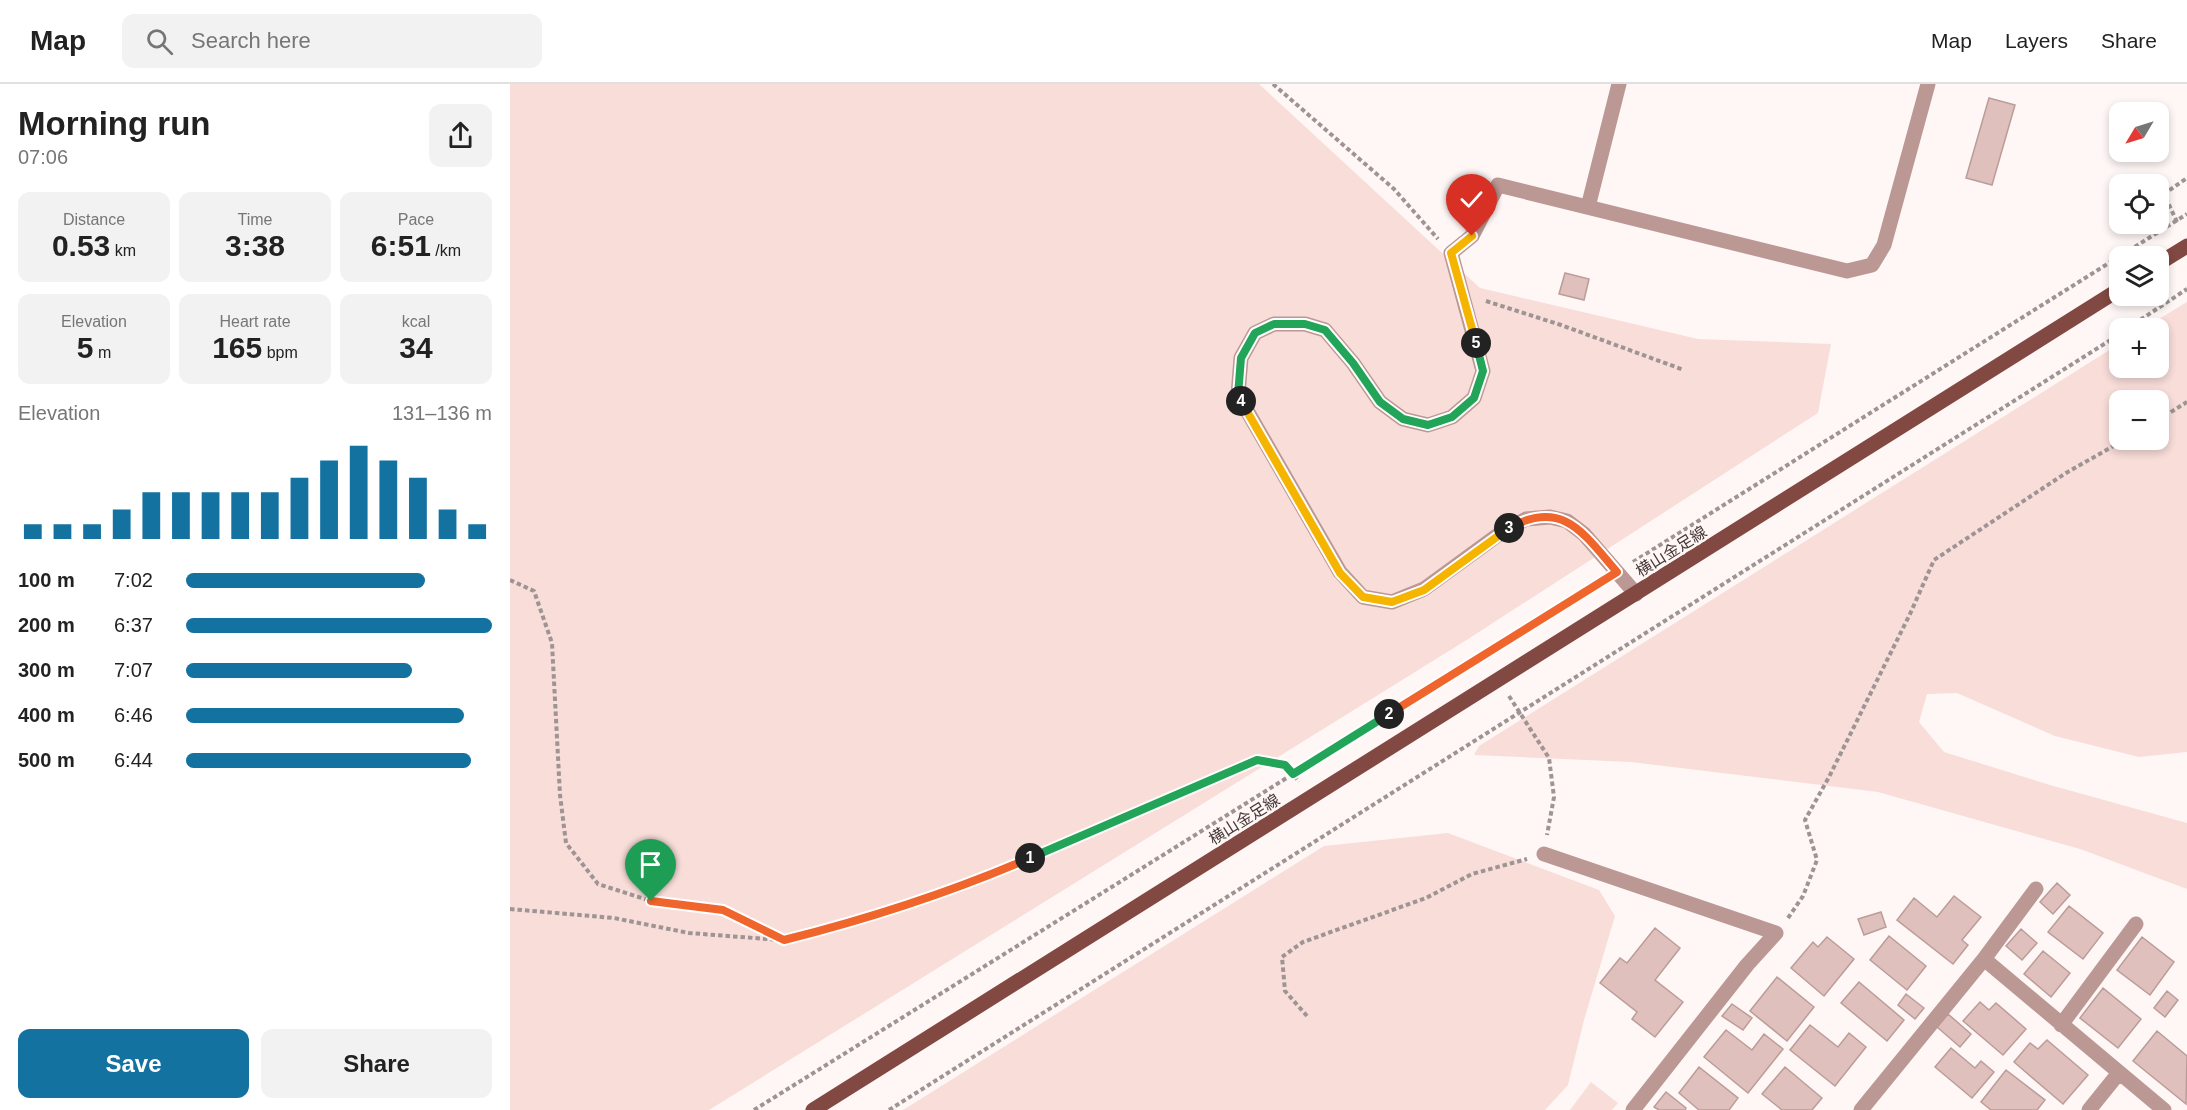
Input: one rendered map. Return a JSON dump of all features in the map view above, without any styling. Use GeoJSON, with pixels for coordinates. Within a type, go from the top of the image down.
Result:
{"type":"FeatureCollection","features":[{"type":"Feature","properties":{"kind":"main road"},"geometry":{"type":"LineString","coordinates":[[2169,257],[2187,246]]}},
{"type":"Feature","properties":{"kind":"main road","name":"横山金足線"},"geometry":{"type":"LineString","coordinates":[[813,1110],[2109,296]]}},
{"type":"Feature","properties":{"kind":"street"},"geometry":{"type":"LineString","coordinates":[[1588,207],[1619,84]]}},
{"type":"Feature","properties":{"kind":"street"},"geometry":{"type":"LineString","coordinates":[[1636,594],[1584,534],[1567,521],[1550,517],[1526,519],[1502,532],[1424,590],[1410,596],[1392,602],[1363,597],[1340,573],[1238,395],[1241,358],[1255,333],[1274,324],[1305,324],[1325,330],[1353,363],[1380,402],[1403,419],[1428,425],[1452,417],[1474,398],[1483,371],[1451,253],[1472,236],[1498,185],[1847,271],[1872,264],[1884,245],[1928,84]]}},
{"type":"Feature","properties":{"kind":"street"},"geometry":{"type":"LineString","coordinates":[[1544,854],[1776,933],[1747,965],[1633,1110]]}},
{"type":"Feature","properties":{"kind":"street"},"geometry":{"type":"LineString","coordinates":[[1861,1110],[1984,959],[2036,889]]}},
{"type":"Feature","properties":{"kind":"street"},"geometry":{"type":"LineString","coordinates":[[2061,1025],[2136,924]]}},
{"type":"Feature","properties":{"kind":"street"},"geometry":{"type":"LineString","coordinates":[[1984,959],[2118,1074],[2164,1110]]}},
{"type":"Feature","properties":{"kind":"street"},"geometry":{"type":"LineString","coordinates":[[2089,1110],[2118,1074]]}},
{"type":"Feature","properties":{"kind":"path"},"geometry":{"type":"LineString","coordinates":[[1273,84],[1394,189],[1451,253]]}},
{"type":"Feature","properties":{"kind":"path"},"geometry":{"type":"LineString","coordinates":[[2180,229],[2164,194],[2187,178]]}},
{"type":"Feature","properties":{"kind":"path"},"geometry":{"type":"LineString","coordinates":[[754,1110],[2187,214]]}},
{"type":"Feature","properties":{"kind":"path"},"geometry":{"type":"LineString","coordinates":[[2143,318],[2187,289]]}},
{"type":"Feature","properties":{"kind":"path"},"geometry":{"type":"LineString","coordinates":[[1462,294],[1561,325],[1684,370]]}},
{"type":"Feature","properties":{"kind":"path"},"geometry":{"type":"LineString","coordinates":[[889,1110],[2109,341]]}},
{"type":"Feature","properties":{"kind":"path"},"geometry":{"type":"LineString","coordinates":[[2169,413],[2187,402]]}},
{"type":"Feature","properties":{"kind":"path"},"geometry":{"type":"LineString","coordinates":[[1776,933],[1803,896],[1817,860],[1805,820],[1829,777],[1899,636],[1934,560],[2066,473],[2109,449]]}},
{"type":"Feature","properties":{"kind":"path"},"geometry":{"type":"LineString","coordinates":[[510,580],[534,591],[552,643],[560,795],[566,843],[598,884],[651,901],[723,910],[784,940]]}},
{"type":"Feature","properties":{"kind":"path"},"geometry":{"type":"LineString","coordinates":[[1307,1016],[1286,991],[1282,957],[1303,942],[1426,898],[1472,874],[1544,854],[1554,797],[1549,758],[1500,680]]}},
{"type":"Feature","properties":{"kind":"path"},"geometry":{"type":"LineString","coordinates":[[510,909],[614,918],[689,933],[784,940],[844,925],[972,883],[1257,760],[1285,765],[1312,798]]}},
{"type":"Feature","properties":{"kind":"shaded area"},"geometry":{"type":"Polygon","coordinates":[[[510,84],[1259,84],[1480,288],[1698,339],[1831,344],[1818,413],[1465,641],[709,1110],[510,1110],[510,84]]]}},
{"type":"Feature","properties":{"kind":"shaded area"},"geometry":{"type":"Polygon","coordinates":[[[2187,302],[2187,752],[2139,757],[2055,736],[1957,693],[1927,694],[1919,722],[1944,752],[2050,785],[2187,823],[2187,889],[2080,849],[1878,792],[1631,762],[1474,755],[1479,746],[2109,350],[2109,378],[2169,378],[2169,318],[2161,318],[2187,302]]]}},
{"type":"Feature","properties":{"kind":"shaded area"},"geometry":{"type":"Polygon","coordinates":[[[1448,833],[1599,890],[1615,916],[1584,1020],[1568,1085],[1545,1110],[903,1110],[1324,846],[1448,833]]]}},
{"type":"Feature","properties":{"kind":"shaded area"},"geometry":{"type":"Polygon","coordinates":[[[1591,1082],[1618,1103],[1612,1110],[1570,1110],[1591,1082]]]}},
{"type":"Feature","properties":{"kind":"building"},"geometry":{"type":"Polygon","coordinates":[[[1989,98],[2015,105],[1992,185],[1966,178],[1989,98]]]}},
{"type":"Feature","properties":{"kind":"building"},"geometry":{"type":"Polygon","coordinates":[[[1565,273],[1589,279],[1584,300],[1559,294],[1565,273]]]}},
{"type":"Feature","properties":{"kind":"building"},"geometry":{"type":"Polygon","coordinates":[[[2057,883],[2070,895],[2053,914],[2040,902],[2057,883]]]}},
{"type":"Feature","properties":{"kind":"building"},"geometry":{"type":"Polygon","coordinates":[[[1954,896],[1981,917],[1962,940],[1968,945],[1953,964],[1897,920],[1914,898],[1937,917],[1954,896]]]}},
{"type":"Feature","properties":{"kind":"building"},"geometry":{"type":"Polygon","coordinates":[[[2069,906],[2103,933],[2083,959],[2048,932],[2069,906]]]}},
{"type":"Feature","properties":{"kind":"building"},"geometry":{"type":"Polygon","coordinates":[[[1881,912],[1886,927],[1864,935],[1858,919],[1881,912]]]}},
{"type":"Feature","properties":{"kind":"building"},"geometry":{"type":"Polygon","coordinates":[[[1655,928],[1680,948],[1655,980],[1683,1002],[1655,1037],[1632,1019],[1637,1012],[1600,983],[1620,958],[1627,963],[1655,928]]]}},
{"type":"Feature","properties":{"kind":"building"},"geometry":{"type":"Polygon","coordinates":[[[2021,929],[2037,943],[2022,960],[2006,946],[2021,929]]]}},
{"type":"Feature","properties":{"kind":"building"},"geometry":{"type":"Polygon","coordinates":[[[1889,936],[1926,966],[1907,990],[1870,960],[1889,936]]]}},
{"type":"Feature","properties":{"kind":"building"},"geometry":{"type":"Polygon","coordinates":[[[1827,937],[1854,959],[1824,996],[1791,968],[1813,942],[1818,947],[1827,937]]]}},
{"type":"Feature","properties":{"kind":"building"},"geometry":{"type":"Polygon","coordinates":[[[2142,937],[2174,962],[2150,995],[2117,970],[2142,937]]]}},
{"type":"Feature","properties":{"kind":"building"},"geometry":{"type":"Polygon","coordinates":[[[2043,951],[2070,973],[2051,997],[2024,974],[2043,951]]]}},
{"type":"Feature","properties":{"kind":"building"},"geometry":{"type":"Polygon","coordinates":[[[1777,977],[1814,1007],[1787,1041],[1750,1011],[1777,977]]]}},
{"type":"Feature","properties":{"kind":"building"},"geometry":{"type":"Polygon","coordinates":[[[1859,982],[1904,1020],[1887,1041],[1841,1003],[1859,982]]]}},
{"type":"Feature","properties":{"kind":"building"},"geometry":{"type":"Polygon","coordinates":[[[2103,988],[2141,1019],[2118,1048],[2080,1018],[2103,988]]]}},
{"type":"Feature","properties":{"kind":"building"},"geometry":{"type":"Polygon","coordinates":[[[2167,991],[2178,1000],[2165,1017],[2154,1008],[2167,991]]]}},
{"type":"Feature","properties":{"kind":"building"},"geometry":{"type":"Polygon","coordinates":[[[1906,994],[1924,1008],[1915,1019],[1898,1005],[1906,994]]]}},
{"type":"Feature","properties":{"kind":"building"},"geometry":{"type":"Polygon","coordinates":[[[1980,1002],[1989,1010],[1996,1003],[2026,1029],[2003,1055],[1963,1021],[1980,1002]]]}},
{"type":"Feature","properties":{"kind":"building"},"geometry":{"type":"Polygon","coordinates":[[[1732,1004],[1752,1018],[1743,1030],[1722,1016],[1732,1004]]]}},
{"type":"Feature","properties":{"kind":"building"},"geometry":{"type":"Polygon","coordinates":[[[1948,1014],[1971,1034],[1960,1047],[1937,1027],[1948,1014]]]}},
{"type":"Feature","properties":{"kind":"building"},"geometry":{"type":"Polygon","coordinates":[[[1810,1025],[1838,1047],[1849,1033],[1866,1047],[1835,1086],[1790,1050],[1810,1025]]]}},
{"type":"Feature","properties":{"kind":"building"},"geometry":{"type":"Polygon","coordinates":[[[1726,1030],[1752,1050],[1764,1034],[1783,1049],[1748,1093],[1704,1057],[1726,1030]]]}},
{"type":"Feature","properties":{"kind":"building"},"geometry":{"type":"Polygon","coordinates":[[[2157,1031],[2187,1056],[2186,1104],[2133,1061],[2157,1031]]]}},
{"type":"Feature","properties":{"kind":"building"},"geometry":{"type":"Polygon","coordinates":[[[2047,1040],[2088,1075],[2063,1104],[2014,1062],[2030,1043],[2038,1049],[2047,1040]]]}},
{"type":"Feature","properties":{"kind":"building"},"geometry":{"type":"Polygon","coordinates":[[[1951,1048],[1975,1068],[1981,1061],[1994,1072],[1972,1098],[1935,1067],[1951,1048]]]}},
{"type":"Feature","properties":{"kind":"building"},"geometry":{"type":"Polygon","coordinates":[[[1699,1067],[1738,1098],[1729,1110],[1699,1110],[1679,1093],[1699,1067]]]}},
{"type":"Feature","properties":{"kind":"building"},"geometry":{"type":"Polygon","coordinates":[[[1785,1067],[1822,1098],[1812,1110],[1782,1110],[1762,1094],[1785,1067]]]}},
{"type":"Feature","properties":{"kind":"building"},"geometry":{"type":"Polygon","coordinates":[[[2006,1070],[2045,1100],[2037,1110],[1991,1110],[1981,1102],[2006,1070]]]}},
{"type":"Feature","properties":{"kind":"building"},"geometry":{"type":"Polygon","coordinates":[[[1666,1092],[1686,1108],[1685,1110],[1659,1110],[1654,1107],[1666,1092]]]}},
{"type":"Feature","properties":{"kind":"route"},"geometry":{"type":"LineString","coordinates":[[651,901],[723,910],[784,940],[844,925],[972,883],[1257,760],[1285,765],[1293,774],[1617,572],[1584,534],[1567,521],[1550,517],[1526,519],[1502,532],[1424,590],[1392,602],[1363,597],[1340,573],[1238,395],[1241,358],[1255,333],[1274,324],[1305,324],[1325,330],[1353,363],[1380,402],[1403,419],[1428,425],[1452,417],[1474,398],[1483,371],[1451,253],[1472,236]]}}]}
